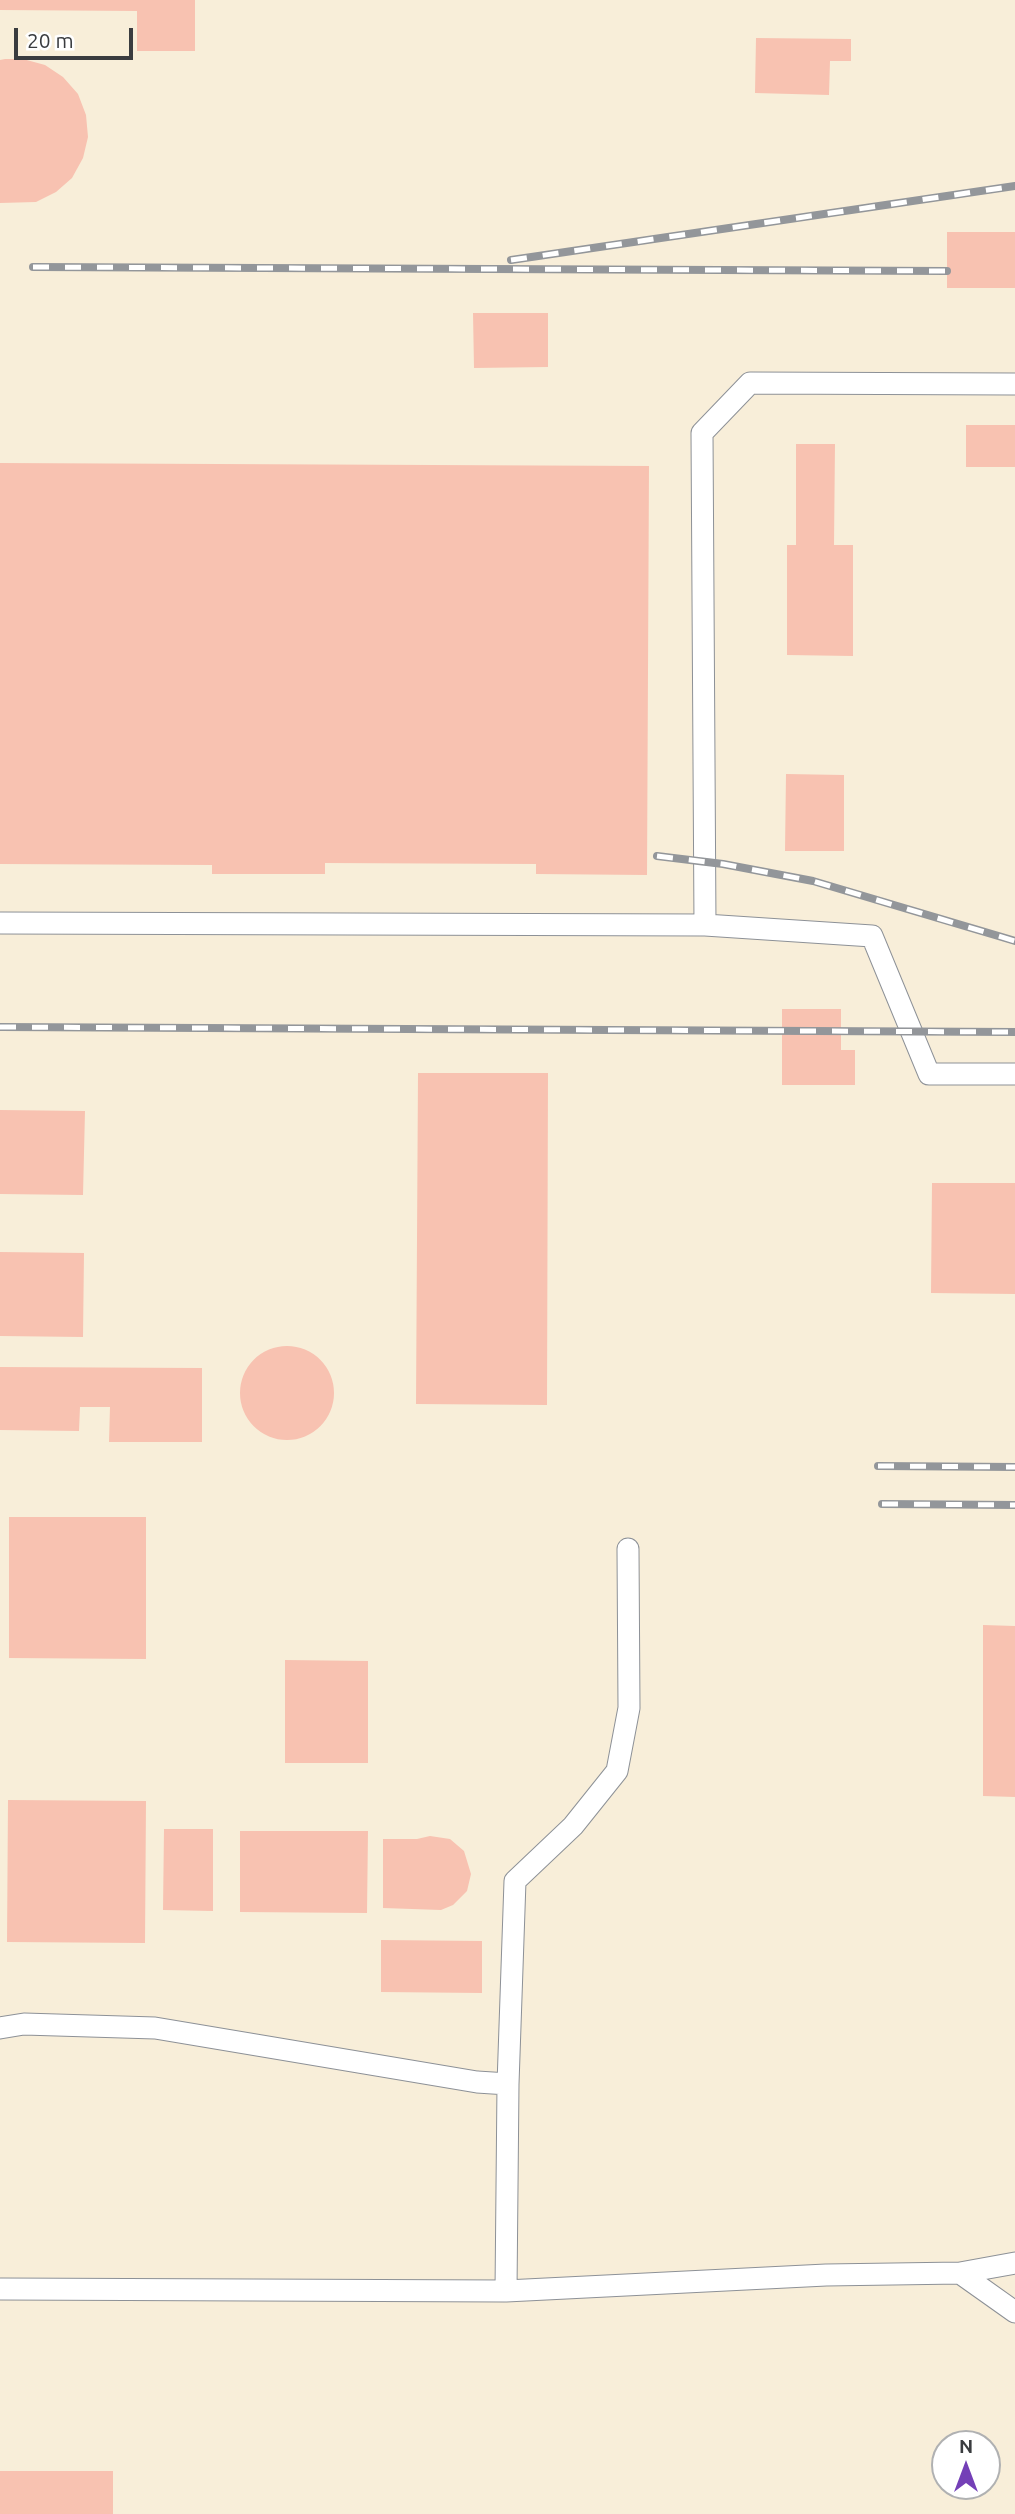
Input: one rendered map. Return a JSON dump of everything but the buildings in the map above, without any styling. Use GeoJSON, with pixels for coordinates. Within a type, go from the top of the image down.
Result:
{"type":"FeatureCollection","features":[{"type":"Feature","properties":{"kind":"lane"},"geometry":{"type":"LineString","coordinates":[[705,925],[702,433],[750,383],[1015,384]]}},
{"type":"Feature","properties":{"kind":"lane"},"geometry":{"type":"LineString","coordinates":[[0,923],[705,925],[872,936],[929,1074],[1015,1074]]}},
{"type":"Feature","properties":{"kind":"lane"},"geometry":{"type":"LineString","coordinates":[[506,2291],[514,1881],[573,1826],[617,1771],[629,1707],[628,1549]]}},
{"type":"Feature","properties":{"kind":"lane"},"geometry":{"type":"LineString","coordinates":[[0,2028],[24,2024],[156,2028],[477,2082],[508,2084]]}},
{"type":"Feature","properties":{"kind":"lane"},"geometry":{"type":"LineString","coordinates":[[0,2289],[506,2291],[826,2274],[960,2273],[1015,2263]]}},
{"type":"Feature","properties":{"kind":"lane"},"geometry":{"type":"LineString","coordinates":[[960,2273],[1015,2312]]}},
{"type":"Feature","properties":{"kind":"shaded area"},"geometry":{"type":"Polygon","coordinates":[[[0,0],[1015,0],[1015,2514],[0,2514],[0,0]]]}},
{"type":"Feature","properties":{"kind":"railway"},"geometry":{"type":"LineString","coordinates":[[511,260],[1015,186]]}},
{"type":"Feature","properties":{"kind":"railway"},"geometry":{"type":"LineString","coordinates":[[33,267],[947,271]]}},
{"type":"Feature","properties":{"kind":"railway"},"geometry":{"type":"LineString","coordinates":[[657,856],[723,864],[813,881],[1015,941]]}},
{"type":"Feature","properties":{"kind":"railway"},"geometry":{"type":"LineString","coordinates":[[0,1027],[1015,1032]]}},
{"type":"Feature","properties":{"kind":"railway"},"geometry":{"type":"LineString","coordinates":[[878,1466],[1015,1467]]}},
{"type":"Feature","properties":{"kind":"railway"},"geometry":{"type":"LineString","coordinates":[[882,1504],[1015,1505]]}}]}
